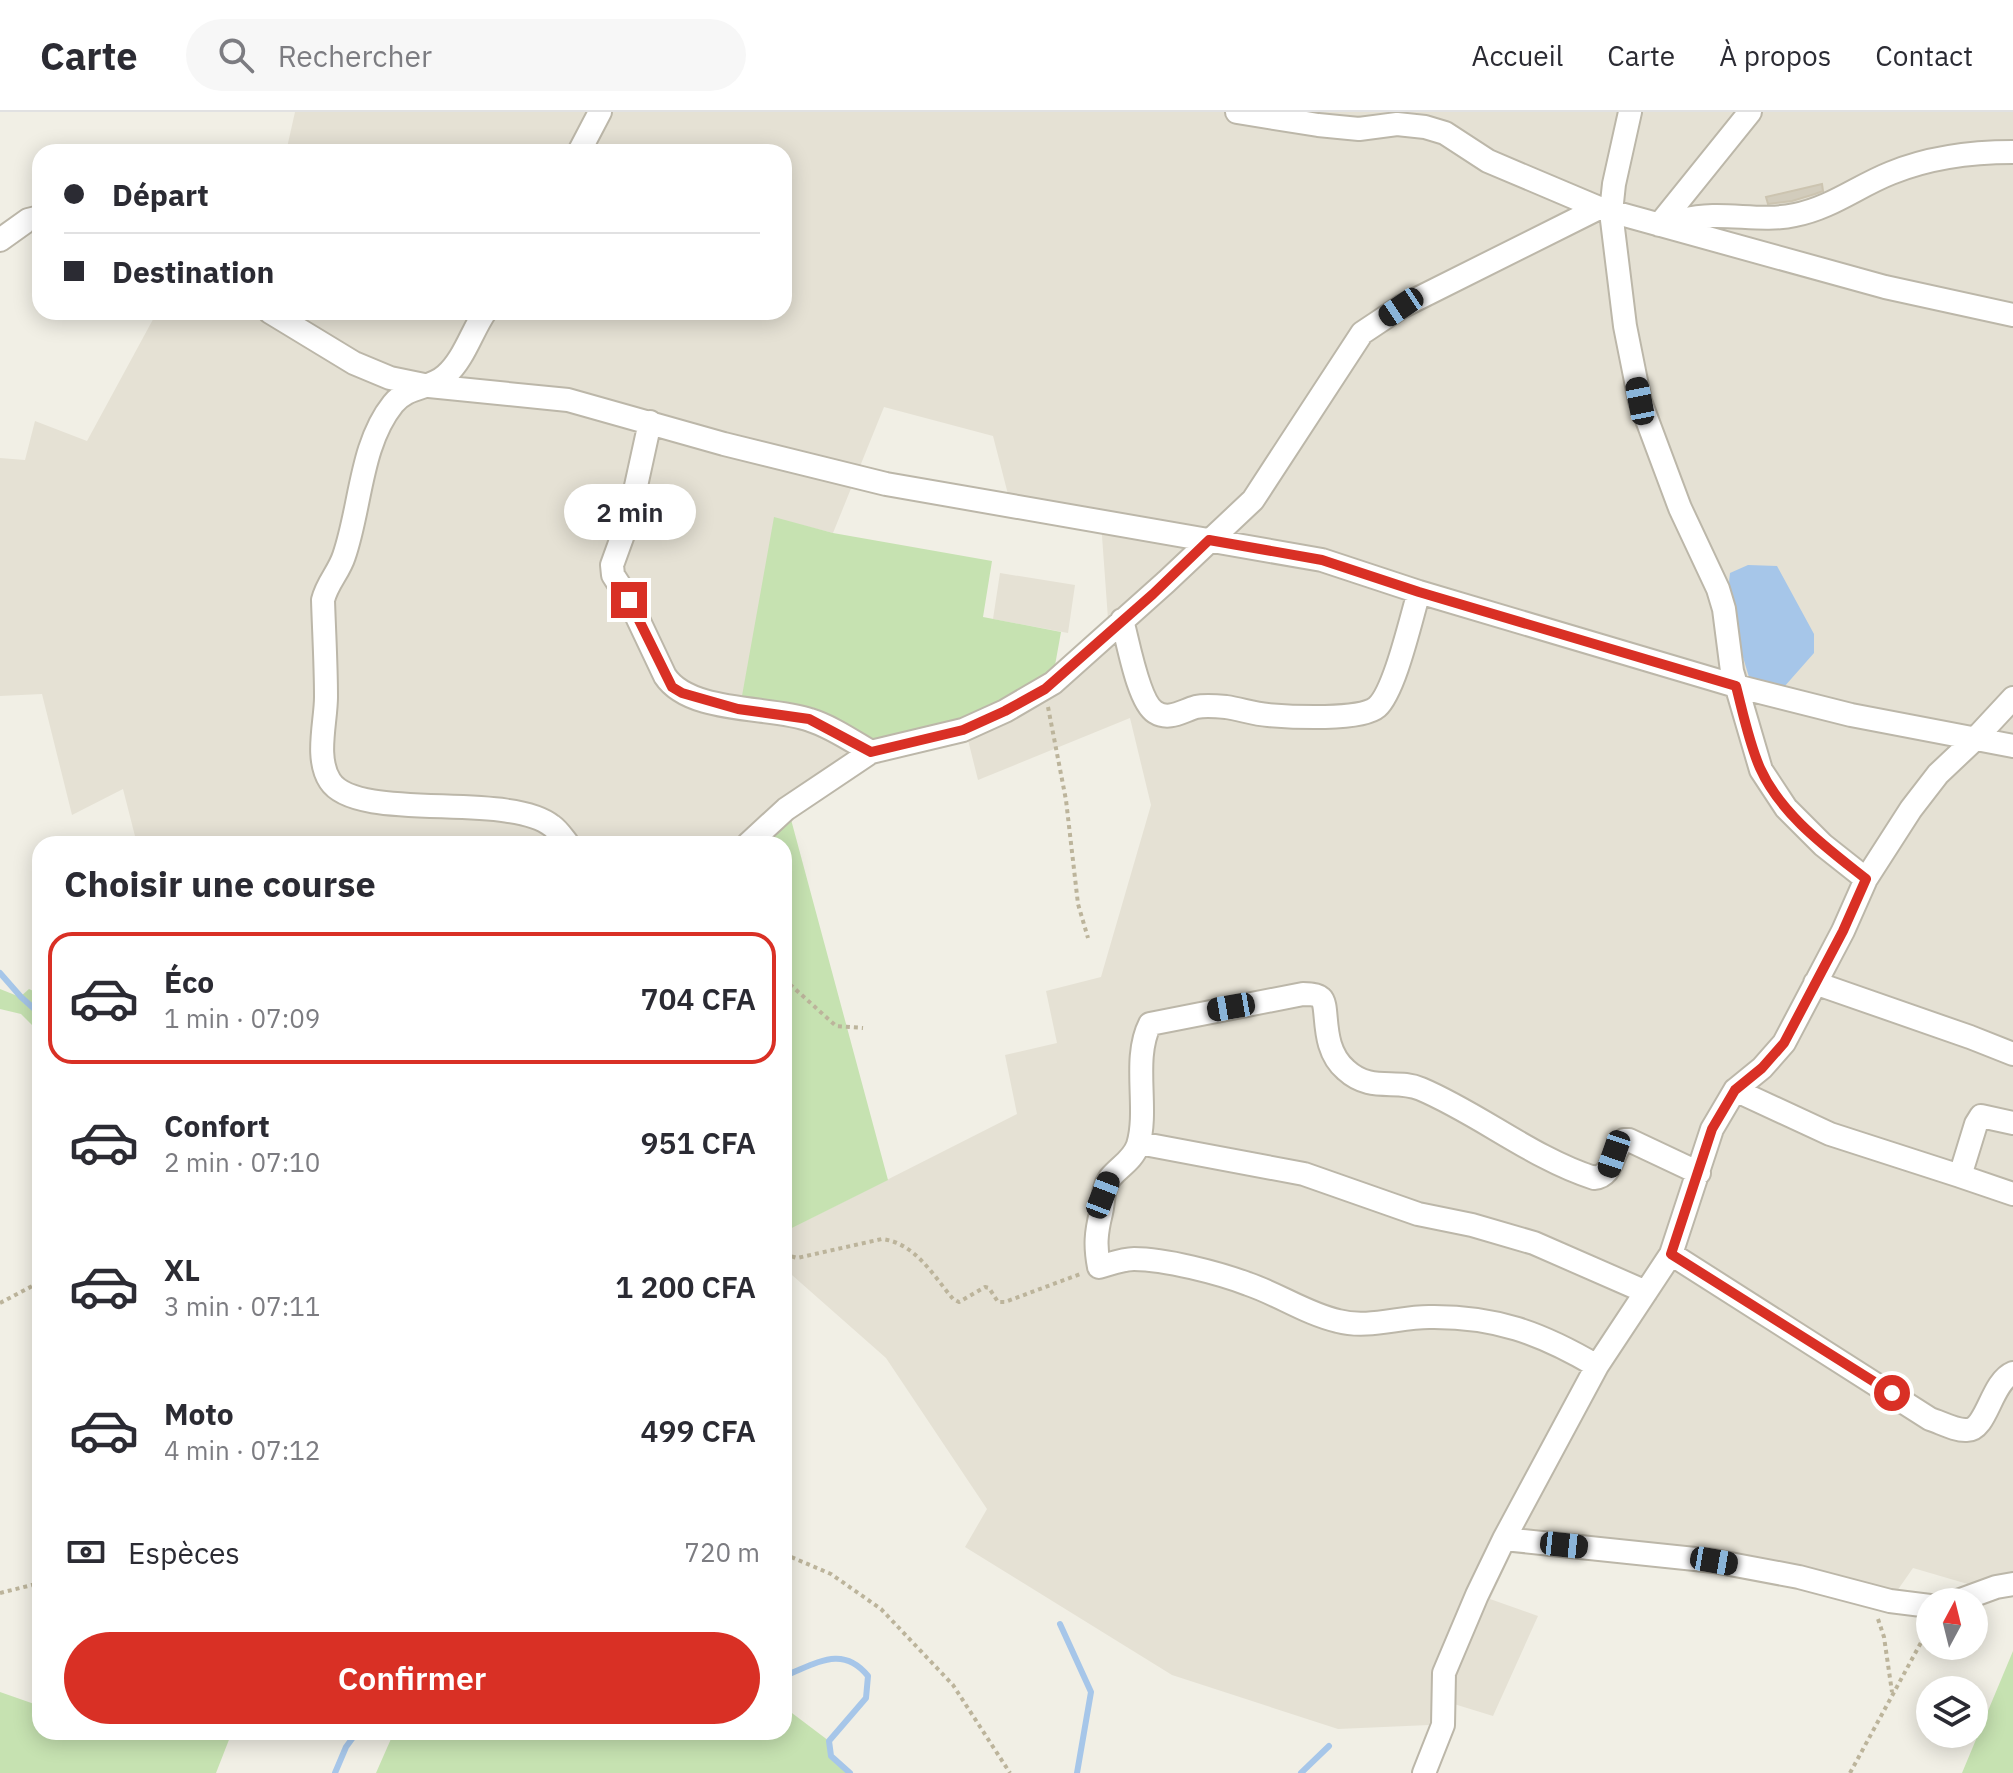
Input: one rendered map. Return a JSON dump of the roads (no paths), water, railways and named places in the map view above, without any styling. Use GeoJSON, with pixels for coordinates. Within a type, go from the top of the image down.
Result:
{"type":"FeatureCollection","features":[{"type":"Feature","properties":{"kind":"street"},"geometry":{"type":"LineString","coordinates":[[583,144],[600,112]]}},
{"type":"Feature","properties":{"kind":"street"},"geometry":{"type":"LineString","coordinates":[[1237,112],[1331,127],[1359,129],[1397,124],[1425,127],[1445,133],[1488,161],[1605,210],[1885,287],[2013,315]]}},
{"type":"Feature","properties":{"kind":"street"},"geometry":{"type":"LineString","coordinates":[[1630,112],[1605,210],[1640,401],[1680,508],[1718,589],[1736,686],[1761,770],[1786,808],[1866,879]]}},
{"type":"Feature","properties":{"kind":"street"},"geometry":{"type":"LineString","coordinates":[[1669,227],[1750,112]]}},
{"type":"Feature","properties":{"kind":"street"},"geometry":{"type":"LineString","coordinates":[[1669,227],[1696,217],[1793,216],[1820,208],[1893,172],[1937,159],[1986,152],[2013,152]]}},
{"type":"Feature","properties":{"kind":"street"},"geometry":{"type":"LineString","coordinates":[[757,836],[786,809],[871,752],[963,730],[1045,689],[1253,500],[1362,333],[1401,307],[1605,210]]}},
{"type":"Feature","properties":{"kind":"street"},"geometry":{"type":"LineString","coordinates":[[0,240],[32,219]]}},
{"type":"Feature","properties":{"kind":"street"},"geometry":{"type":"LineString","coordinates":[[283,320],[354,363],[390,378],[429,386],[568,400],[724,444],[886,484],[1322,560],[1736,686],[1851,715],[2013,746]]}},
{"type":"Feature","properties":{"kind":"street"},"geometry":{"type":"LineString","coordinates":[[480,320],[447,374],[429,386],[407,391],[387,412],[364,474],[343,560],[325,589],[326,701],[323,739],[329,780],[350,795],[389,804],[476,808],[528,815],[552,826],[561,836]]}},
{"type":"Feature","properties":{"kind":"street"},"geometry":{"type":"LineString","coordinates":[[650,422],[629,518],[612,565],[613,575],[629,600],[672,687],[682,693],[738,709],[809,719],[871,752]]}},
{"type":"Feature","properties":{"kind":"street"},"geometry":{"type":"LineString","coordinates":[[1122,620],[1141,688],[1147,704],[1156,713],[1182,714],[1208,706],[1265,715],[1343,716],[1367,713],[1377,706],[1388,691],[1419,592]]}},
{"type":"Feature","properties":{"kind":"street"},"geometry":{"type":"LineString","coordinates":[[1424,1773],[1443,1725],[1444,1673],[1504,1539],[1597,1366],[1671,1254],[1712,1129],[1735,1090],[1762,1068],[1784,1043],[1843,931],[1866,879],[1911,809],[1938,774],[2013,698]]}},
{"type":"Feature","properties":{"kind":"street"},"geometry":{"type":"LineString","coordinates":[[1815,983],[2013,1054]]}},
{"type":"Feature","properties":{"kind":"street"},"geometry":{"type":"LineString","coordinates":[[1597,1366],[1562,1345],[1525,1329],[1501,1324],[1429,1317],[1359,1324],[1338,1321],[1247,1283],[1191,1268],[1131,1259],[1099,1267],[1095,1247],[1103,1195],[1108,1180],[1130,1159],[1139,1143],[1144,1040],[1150,1024],[1303,994],[1321,998],[1325,1005],[1325,1028],[1333,1054],[1345,1070],[1362,1080],[1421,1089],[1503,1135],[1594,1178],[1608,1172],[1618,1146],[1624,1140],[1699,1173]]}},
{"type":"Feature","properties":{"kind":"street"},"geometry":{"type":"LineString","coordinates":[[1735,1090],[1830,1134],[2013,1194]]}},
{"type":"Feature","properties":{"kind":"street"},"geometry":{"type":"LineString","coordinates":[[1960,1176],[1981,1116],[2013,1123]]}},
{"type":"Feature","properties":{"kind":"street"},"geometry":{"type":"LineString","coordinates":[[1139,1143],[1304,1174],[1418,1214],[1472,1225],[1534,1243],[1646,1292]]}},
{"type":"Feature","properties":{"kind":"street"},"geometry":{"type":"LineString","coordinates":[[1671,1254],[1930,1419],[1950,1426],[1966,1431],[1978,1426],[2000,1382],[2013,1373]]}},
{"type":"Feature","properties":{"kind":"street"},"geometry":{"type":"LineString","coordinates":[[1504,1539],[1714,1561],[1916,1603]]}},
{"type":"Feature","properties":{"kind":"street"},"geometry":{"type":"LineString","coordinates":[[1988,1590],[2013,1584]]}},
{"type":"Feature","properties":{"kind":"water"},"geometry":{"type":"Polygon","coordinates":[[[1748,565],[1777,566],[1814,634],[1814,653],[1784,687],[1766,685],[1749,677],[1731,612],[1729,586],[1730,573],[1748,565]]]}},
{"type":"Feature","properties":{"kind":"waterway"},"geometry":{"type":"LineString","coordinates":[[0,973],[32,1007]]}},
{"type":"Feature","properties":{"kind":"waterway"},"geometry":{"type":"LineString","coordinates":[[1060,1624],[1091,1692],[1077,1773]]}},
{"type":"Feature","properties":{"kind":"waterway"},"geometry":{"type":"LineString","coordinates":[[792,1673],[818,1662],[838,1659],[858,1666],[868,1676],[866,1698],[829,1741],[831,1756],[850,1773]]}},
{"type":"Feature","properties":{"kind":"waterway"},"geometry":{"type":"LineString","coordinates":[[335,1773],[351,1740]]}},
{"type":"Feature","properties":{"kind":"waterway"},"geometry":{"type":"LineString","coordinates":[[1301,1773],[1329,1746]]}}]}
